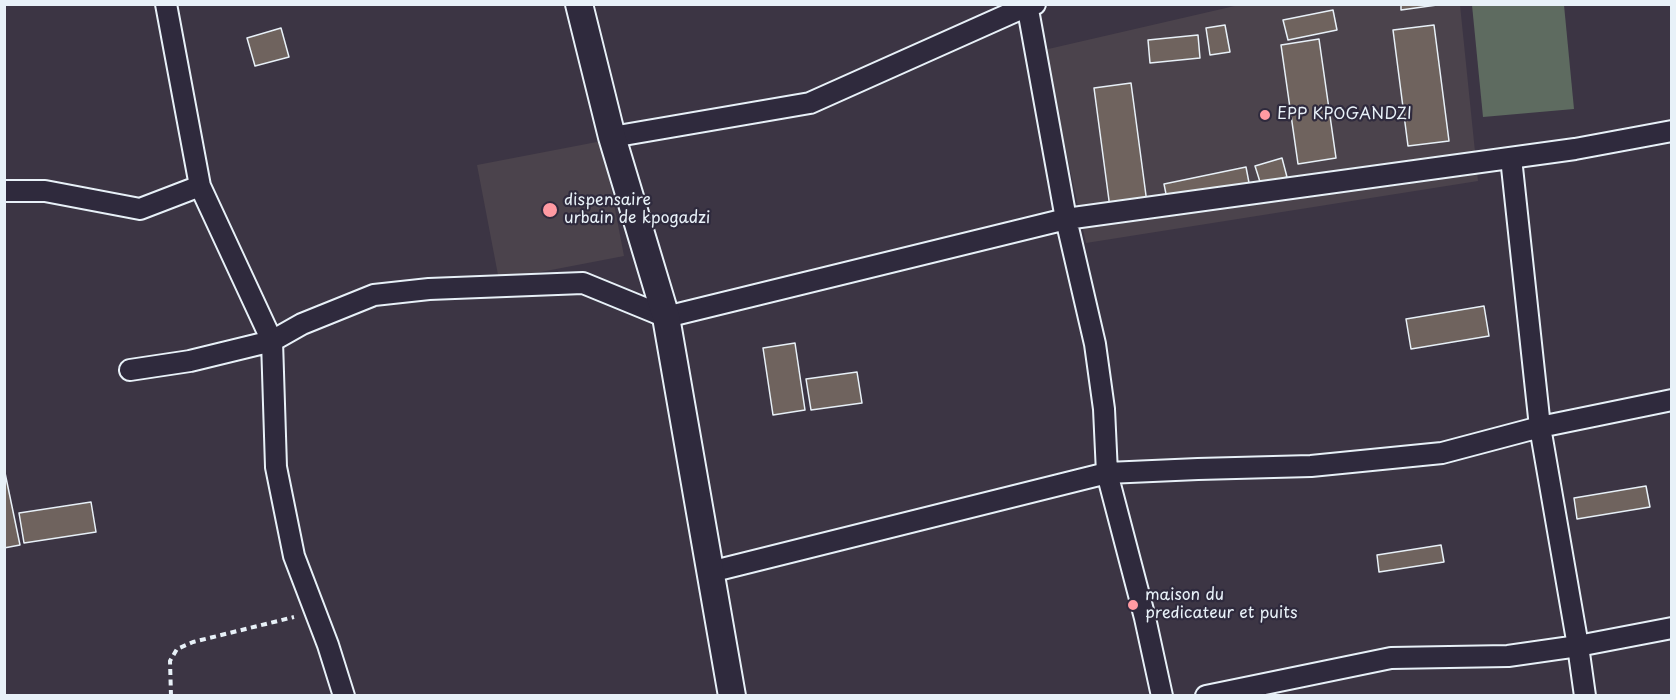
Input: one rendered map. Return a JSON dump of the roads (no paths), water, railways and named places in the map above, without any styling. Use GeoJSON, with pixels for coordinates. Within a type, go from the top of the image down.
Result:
{"type":"FeatureCollection","features":[{"type":"Feature","properties":{"kind":"street"},"geometry":{"type":"LineString","coordinates":[[166,4],[200,186],[272,341],[276,467],[294,556],[328,645],[344,696]]}},
{"type":"Feature","properties":{"kind":"street"},"geometry":{"type":"LineString","coordinates":[[579,4],[612,137],[666,317],[732,696]]}},
{"type":"Feature","properties":{"kind":"street"},"geometry":{"type":"LineString","coordinates":[[612,137],[810,103],[1030,5],[1066,219],[1095,344],[1104,409],[1107,473],[1145,618],[1162,696]]}},
{"type":"Feature","properties":{"kind":"street"},"geometry":{"type":"LineString","coordinates":[[130,370],[190,361],[272,341],[302,324],[374,296],[429,289],[583,283],[666,317],[1066,219],[1511,158],[1671,130]]}},
{"type":"Feature","properties":{"kind":"street"},"geometry":{"type":"LineString","coordinates":[[1511,158],[1540,427],[1585,696]]}},
{"type":"Feature","properties":{"kind":"street"},"geometry":{"type":"LineString","coordinates":[[4,191],[45,191],[140,209],[200,186]]}},
{"type":"Feature","properties":{"kind":"street"},"geometry":{"type":"LineString","coordinates":[[710,572],[1107,473],[1311,466],[1442,453],[1540,427],[1671,400]]}},
{"type":"Feature","properties":{"kind":"street"},"geometry":{"type":"LineString","coordinates":[[1206,696],[1390,658],[1508,656],[1578,646],[1671,628]]}},
{"type":"Feature","properties":{"kind":"place","name":"EPP KPOGANDZI"},"geometry":{"type":"Point","coordinates":[1265,115]}},
{"type":"Feature","properties":{"kind":"place","name":"dispensaire urbain de kpogadzi"},"geometry":{"type":"Point","coordinates":[550,210]}},
{"type":"Feature","properties":{"kind":"place","name":"maison du predicateur et puits"},"geometry":{"type":"Point","coordinates":[1133,605]}}]}
